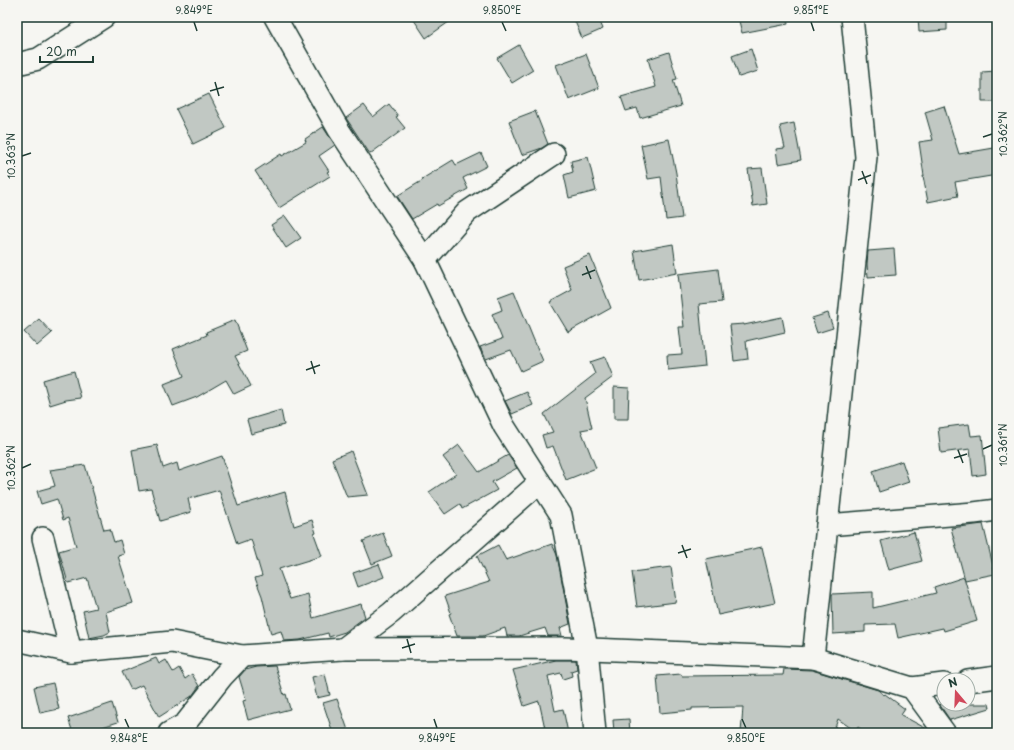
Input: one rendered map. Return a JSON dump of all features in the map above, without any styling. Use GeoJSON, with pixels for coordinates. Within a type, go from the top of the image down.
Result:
{"type":"FeatureCollection","features":[{"type":"Feature","properties":{"kind":"street"},"geometry":{"type":"LineString","coordinates":[[17,64],[38,59],[104,17]]}},
{"type":"Feature","properties":{"kind":"street"},"geometry":{"type":"LineString","coordinates":[[276,17],[339,130],[425,260],[504,426],[561,515],[587,648],[595,733]]}},
{"type":"Feature","properties":{"kind":"street"},"geometry":{"type":"LineString","coordinates":[[812,658],[866,157],[852,17]]}},
{"type":"Feature","properties":{"kind":"street"},"geometry":{"type":"LineString","coordinates":[[425,260],[467,212],[554,154]]}},
{"type":"Feature","properties":{"kind":"street"},"geometry":{"type":"LineString","coordinates":[[343,649],[391,612],[540,482]]}},
{"type":"Feature","properties":{"kind":"street"},"geometry":{"type":"LineString","coordinates":[[827,525],[997,510]]}},
{"type":"Feature","properties":{"kind":"street"},"geometry":{"type":"LineString","coordinates":[[43,538],[71,652]]}},
{"type":"Feature","properties":{"kind":"street"},"geometry":{"type":"LineString","coordinates":[[17,640],[71,652],[172,642],[242,656],[343,649],[587,648],[812,658],[912,688],[936,685]]}},
{"type":"Feature","properties":{"kind":"street"},"geometry":{"type":"LineString","coordinates":[[181,730],[222,677],[242,656]]}},
{"type":"Feature","properties":{"kind":"street"},"geometry":{"type":"LineString","coordinates":[[976,680],[997,677]]}},
{"type":"Feature","properties":{"kind":"street"},"geometry":{"type":"LineString","coordinates":[[912,688],[945,733]]}},
{"type":"Feature","properties":{"kind":"building"},"geometry":{"type":"Polygon","coordinates":[[[412,17],[456,17],[426,38],[412,17]]]}},
{"type":"Feature","properties":{"kind":"building"},"geometry":{"type":"Polygon","coordinates":[[[573,17],[598,17],[603,29],[582,38],[573,17]]]}},
{"type":"Feature","properties":{"kind":"building"},"geometry":{"type":"Polygon","coordinates":[[[738,17],[787,17],[788,24],[742,33],[738,17]]]}},
{"type":"Feature","properties":{"kind":"building"},"geometry":{"type":"Polygon","coordinates":[[[918,17],[947,17],[947,30],[919,32],[918,17]]]}},
{"type":"Feature","properties":{"kind":"building"},"geometry":{"type":"Polygon","coordinates":[[[519,45],[533,70],[512,83],[497,58],[519,45]]]}},
{"type":"Feature","properties":{"kind":"building"},"geometry":{"type":"Polygon","coordinates":[[[751,49],[758,71],[739,77],[732,56],[751,49]]]}},
{"type":"Feature","properties":{"kind":"building"},"geometry":{"type":"Polygon","coordinates":[[[669,52],[677,79],[673,80],[681,106],[640,118],[637,108],[626,111],[621,97],[656,87],[648,59],[669,52]]]}},
{"type":"Feature","properties":{"kind":"building"},"geometry":{"type":"Polygon","coordinates":[[[586,54],[599,88],[569,100],[556,65],[586,54]]]}},
{"type":"Feature","properties":{"kind":"building"},"geometry":{"type":"Polygon","coordinates":[[[996,71],[996,102],[982,102],[982,72],[996,71]]]}},
{"type":"Feature","properties":{"kind":"building"},"geometry":{"type":"Polygon","coordinates":[[[209,94],[226,128],[193,144],[176,109],[209,94]]]}},
{"type":"Feature","properties":{"kind":"building"},"geometry":{"type":"Polygon","coordinates":[[[389,104],[398,116],[396,117],[405,128],[370,154],[346,118],[364,105],[373,117],[389,104]]]}},
{"type":"Feature","properties":{"kind":"building"},"geometry":{"type":"Polygon","coordinates":[[[944,106],[959,154],[994,148],[997,163],[997,175],[955,182],[958,196],[928,202],[919,142],[933,140],[925,112],[944,106]]]}},
{"type":"Feature","properties":{"kind":"building"},"geometry":{"type":"Polygon","coordinates":[[[535,111],[548,144],[542,148],[522,155],[509,121],[535,111]]]}},
{"type":"Feature","properties":{"kind":"building"},"geometry":{"type":"Polygon","coordinates":[[[794,123],[801,160],[778,164],[776,149],[785,148],[780,126],[794,123]]]}},
{"type":"Feature","properties":{"kind":"building"},"geometry":{"type":"Polygon","coordinates":[[[323,127],[335,145],[319,156],[329,171],[327,172],[330,176],[279,208],[255,171],[281,154],[282,156],[306,142],[305,139],[323,127]]]}},
{"type":"Feature","properties":{"kind":"building"},"geometry":{"type":"Polygon","coordinates":[[[669,139],[676,173],[682,218],[666,220],[661,177],[648,179],[641,145],[669,139]]]}},
{"type":"Feature","properties":{"kind":"building"},"geometry":{"type":"Polygon","coordinates":[[[481,153],[487,166],[463,178],[468,189],[438,206],[437,204],[412,219],[397,196],[453,160],[456,165],[481,153]]]}},
{"type":"Feature","properties":{"kind":"building"},"geometry":{"type":"Polygon","coordinates":[[[588,157],[596,191],[569,198],[564,175],[573,172],[571,161],[588,157]]]}},
{"type":"Feature","properties":{"kind":"building"},"geometry":{"type":"Polygon","coordinates":[[[762,168],[767,204],[753,206],[748,169],[762,168]]]}},
{"type":"Feature","properties":{"kind":"building"},"geometry":{"type":"Polygon","coordinates":[[[285,216],[301,238],[286,248],[271,225],[285,216]]]}},
{"type":"Feature","properties":{"kind":"building"},"geometry":{"type":"Polygon","coordinates":[[[673,244],[677,273],[639,280],[634,251],[673,244]]]}},
{"type":"Feature","properties":{"kind":"building"},"geometry":{"type":"Polygon","coordinates":[[[894,249],[896,275],[868,277],[868,251],[894,249]]]}},
{"type":"Feature","properties":{"kind":"building"},"geometry":{"type":"Polygon","coordinates":[[[590,255],[611,308],[568,332],[550,302],[572,290],[563,266],[590,255]]]}},
{"type":"Feature","properties":{"kind":"building"},"geometry":{"type":"Polygon","coordinates":[[[718,269],[722,302],[699,304],[705,366],[668,370],[667,355],[682,354],[679,327],[684,327],[678,274],[718,269]]]}},
{"type":"Feature","properties":{"kind":"building"},"geometry":{"type":"Polygon","coordinates":[[[514,291],[543,361],[521,371],[511,350],[486,359],[480,347],[502,339],[492,314],[502,310],[498,297],[514,291]]]}},
{"type":"Feature","properties":{"kind":"building"},"geometry":{"type":"Polygon","coordinates":[[[828,313],[833,328],[817,333],[812,318],[828,313]]]}},
{"type":"Feature","properties":{"kind":"building"},"geometry":{"type":"Polygon","coordinates":[[[782,317],[785,332],[746,341],[748,359],[734,361],[730,325],[744,325],[782,317]]]}},
{"type":"Feature","properties":{"kind":"building"},"geometry":{"type":"Polygon","coordinates":[[[39,319],[52,333],[37,346],[24,332],[39,319]]]}},
{"type":"Feature","properties":{"kind":"building"},"geometry":{"type":"Polygon","coordinates":[[[235,320],[247,351],[235,356],[251,386],[234,394],[226,380],[197,397],[173,406],[164,384],[184,376],[173,349],[207,335],[206,332],[235,320]]]}},
{"type":"Feature","properties":{"kind":"building"},"geometry":{"type":"Polygon","coordinates":[[[605,357],[613,377],[585,398],[592,428],[581,430],[596,468],[566,480],[553,446],[546,448],[542,435],[553,432],[544,414],[595,374],[590,362],[605,357]]]}},
{"type":"Feature","properties":{"kind":"building"},"geometry":{"type":"Polygon","coordinates":[[[74,371],[81,398],[66,400],[50,405],[43,380],[74,371]]]}},
{"type":"Feature","properties":{"kind":"building"},"geometry":{"type":"Polygon","coordinates":[[[614,387],[629,388],[628,419],[614,419],[614,387]]]}},
{"type":"Feature","properties":{"kind":"building"},"geometry":{"type":"Polygon","coordinates":[[[527,392],[533,405],[512,414],[505,401],[527,392]]]}},
{"type":"Feature","properties":{"kind":"building"},"geometry":{"type":"Polygon","coordinates":[[[281,410],[284,425],[251,434],[247,420],[281,410]]]}},
{"type":"Feature","properties":{"kind":"building"},"geometry":{"type":"Polygon","coordinates":[[[969,424],[971,436],[982,435],[986,474],[973,476],[970,449],[941,453],[938,428],[969,424]]]}},
{"type":"Feature","properties":{"kind":"building"},"geometry":{"type":"Polygon","coordinates":[[[157,445],[163,468],[177,463],[179,471],[222,456],[238,506],[285,492],[294,526],[312,520],[316,533],[314,534],[322,556],[279,569],[290,599],[308,594],[313,618],[361,604],[365,617],[345,632],[329,637],[328,633],[300,640],[284,641],[281,631],[271,634],[262,596],[255,578],[262,576],[251,539],[237,544],[219,490],[188,499],[191,512],[160,521],[151,489],[139,491],[132,450],[157,445]]]}},
{"type":"Feature","properties":{"kind":"building"},"geometry":{"type":"Polygon","coordinates":[[[459,445],[479,472],[508,455],[517,468],[492,482],[497,490],[462,509],[460,504],[445,514],[429,492],[456,474],[443,457],[459,445]]]}},
{"type":"Feature","properties":{"kind":"building"},"geometry":{"type":"Polygon","coordinates":[[[351,451],[368,495],[347,497],[332,459],[351,451]]]}},
{"type":"Feature","properties":{"kind":"building"},"geometry":{"type":"Polygon","coordinates":[[[902,461],[909,482],[879,492],[873,471],[902,461]]]}},
{"type":"Feature","properties":{"kind":"building"},"geometry":{"type":"Polygon","coordinates":[[[85,465],[104,530],[110,529],[114,542],[120,540],[124,554],[118,556],[133,603],[106,612],[110,632],[104,635],[89,638],[83,611],[96,608],[87,578],[68,583],[59,551],[76,546],[68,518],[63,520],[57,499],[41,504],[37,491],[55,486],[50,470],[85,465]]]}},
{"type":"Feature","properties":{"kind":"building"},"geometry":{"type":"Polygon","coordinates":[[[983,524],[995,574],[965,580],[951,528],[983,524]]]}},
{"type":"Feature","properties":{"kind":"building"},"geometry":{"type":"Polygon","coordinates":[[[914,532],[922,561],[889,570],[881,541],[914,532]]]}},
{"type":"Feature","properties":{"kind":"building"},"geometry":{"type":"Polygon","coordinates":[[[383,533],[392,556],[372,564],[363,541],[383,533]]]}},
{"type":"Feature","properties":{"kind":"building"},"geometry":{"type":"Polygon","coordinates":[[[552,544],[557,555],[570,624],[560,628],[562,636],[548,636],[545,628],[519,636],[507,636],[505,628],[483,636],[457,636],[449,614],[451,613],[445,596],[489,582],[477,556],[498,545],[506,560],[552,544]]]}},
{"type":"Feature","properties":{"kind":"building"},"geometry":{"type":"Polygon","coordinates":[[[762,547],[775,603],[718,615],[706,559],[762,547]]]}},
{"type":"Feature","properties":{"kind":"building"},"geometry":{"type":"Polygon","coordinates":[[[379,564],[384,577],[358,587],[353,573],[379,564]]]}},
{"type":"Feature","properties":{"kind":"building"},"geometry":{"type":"Polygon","coordinates":[[[671,567],[676,602],[637,607],[632,572],[671,567]]]}},
{"type":"Feature","properties":{"kind":"building"},"geometry":{"type":"Polygon","coordinates":[[[964,577],[977,621],[944,631],[943,628],[898,638],[895,624],[865,625],[865,632],[833,634],[832,594],[873,592],[873,608],[936,593],[934,587],[964,577]]]}},
{"type":"Feature","properties":{"kind":"building"},"geometry":{"type":"Polygon","coordinates":[[[156,658],[159,664],[166,660],[173,672],[179,668],[185,679],[192,674],[199,686],[192,696],[159,717],[142,685],[131,690],[122,672],[156,658]]]}},
{"type":"Feature","properties":{"kind":"building"},"geometry":{"type":"Polygon","coordinates":[[[556,660],[576,660],[577,669],[571,671],[572,676],[563,679],[561,673],[548,676],[555,711],[563,709],[568,733],[546,733],[539,701],[524,706],[513,670],[556,660]]]}},
{"type":"Feature","properties":{"kind":"building"},"geometry":{"type":"Polygon","coordinates":[[[275,666],[290,709],[248,720],[243,701],[246,700],[239,677],[245,670],[256,667],[275,666]]]}},
{"type":"Feature","properties":{"kind":"building"},"geometry":{"type":"Polygon","coordinates":[[[784,669],[812,670],[878,690],[905,709],[901,715],[927,729],[930,733],[866,733],[858,727],[855,731],[838,719],[833,733],[787,733],[768,728],[767,733],[741,733],[743,707],[692,708],[692,710],[660,713],[657,676],[681,674],[682,676],[783,675],[784,669]]]}},
{"type":"Feature","properties":{"kind":"building"},"geometry":{"type":"Polygon","coordinates":[[[325,674],[330,695],[317,698],[312,677],[325,674]]]}},
{"type":"Feature","properties":{"kind":"building"},"geometry":{"type":"Polygon","coordinates":[[[53,683],[59,709],[40,713],[34,687],[53,683]]]}},
{"type":"Feature","properties":{"kind":"building"},"geometry":{"type":"Polygon","coordinates":[[[337,699],[349,733],[333,733],[323,703],[337,699]]]}},
{"type":"Feature","properties":{"kind":"building"},"geometry":{"type":"Polygon","coordinates":[[[112,703],[118,722],[96,729],[98,733],[73,733],[68,718],[112,703]]]}},
{"type":"Feature","properties":{"kind":"building"},"geometry":{"type":"Polygon","coordinates":[[[976,704],[989,704],[990,708],[950,720],[944,712],[976,712],[976,704]]]}},
{"type":"Feature","properties":{"kind":"building"},"geometry":{"type":"Polygon","coordinates":[[[629,719],[630,733],[614,733],[613,720],[629,719]]]}}]}
